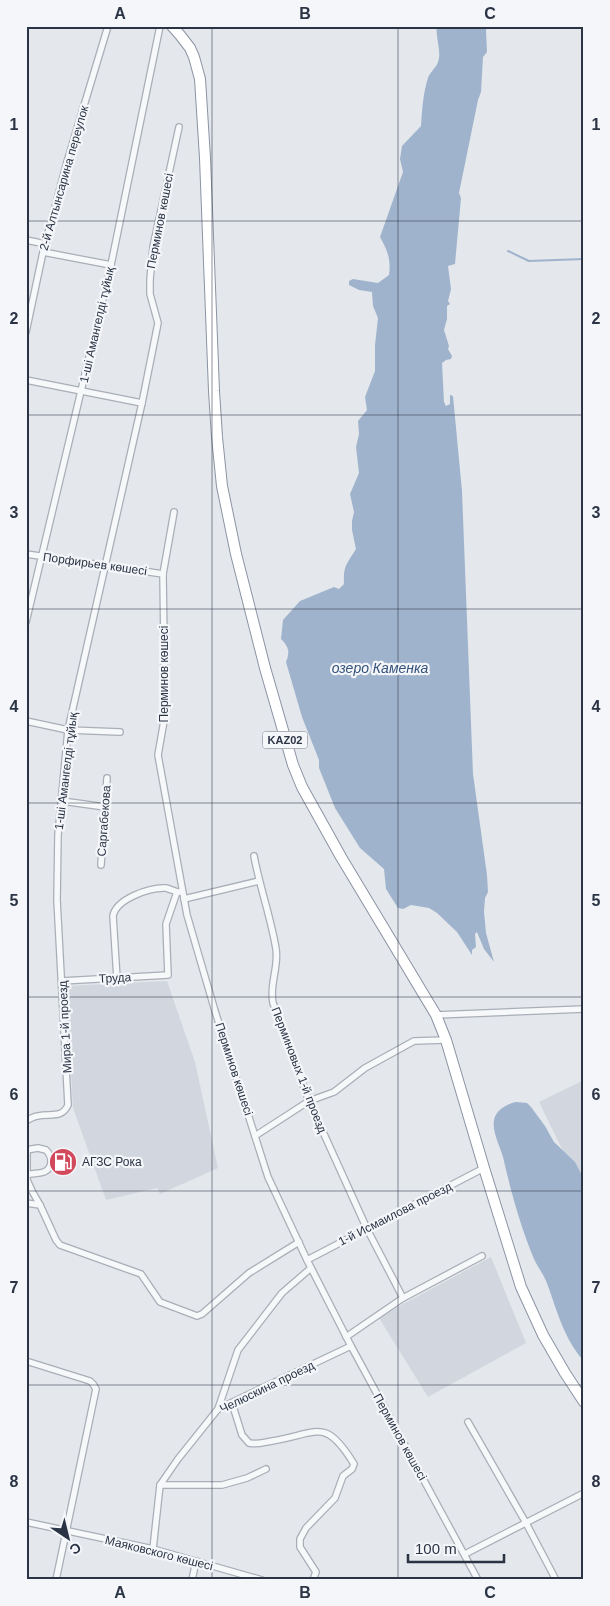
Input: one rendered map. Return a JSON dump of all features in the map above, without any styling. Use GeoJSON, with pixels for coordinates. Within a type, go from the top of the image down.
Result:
{"type":"FeatureCollection","features":[{"type":"Feature","properties":{"kind":"highway","name":"KAZ02"},"geometry":{"type":"LineString","coordinates":[[172,26],[185,40],[192,52],[200,79],[214,391],[222,486],[236,554],[292,765],[302,787],[341,857],[436,1015],[446,1040],[516,1274],[552,1350],[584,1402]]}},
{"type":"Feature","properties":{"kind":"street","name":"2-й Алтынсарина переулок"},"geometry":{"type":"LineString","coordinates":[[26,332],[43,252],[67,162],[108,26]]}},
{"type":"Feature","properties":{"kind":"street","name":"1-ші Амангелді тұйық"},"geometry":{"type":"LineString","coordinates":[[26,622],[111,265],[160,26]]}},
{"type":"Feature","properties":{"kind":"street","name":"Перминов көшесі"},"geometry":{"type":"LineString","coordinates":[[127,468],[158,323],[150,294],[153,246],[179,127]]}},
{"type":"Feature","properties":{"kind":"street"},"geometry":{"type":"LineString","coordinates":[[26,240],[46,244]]}},
{"type":"Feature","properties":{"kind":"street"},"geometry":{"type":"LineString","coordinates":[[43,252],[111,265]]}},
{"type":"Feature","properties":{"kind":"street"},"geometry":{"type":"LineString","coordinates":[[26,380],[142,403]]}},
{"type":"Feature","properties":{"kind":"street","name":"1-ші Амангелді тұйық"},"geometry":{"type":"LineString","coordinates":[[57,900],[58,835],[68,730],[127,468]]}},
{"type":"Feature","properties":{"kind":"street","name":"Перминов көшесі"},"geometry":{"type":"LineString","coordinates":[[174,512],[163,574],[165,716],[159,760],[180,892],[184,899],[215,1010],[268,1177],[346,1337],[478,1580]]}},
{"type":"Feature","properties":{"kind":"street","name":"Порфирьев көшесі"},"geometry":{"type":"LineString","coordinates":[[26,554],[163,574]]}},
{"type":"Feature","properties":{"kind":"street"},"geometry":{"type":"LineString","coordinates":[[26,721],[68,730],[120,732]]}},
{"type":"Feature","properties":{"kind":"street","name":"Саргабекова"},"geometry":{"type":"LineString","coordinates":[[101,864],[107,778]]}},
{"type":"Feature","properties":{"kind":"street"},"geometry":{"type":"LineString","coordinates":[[62,801],[105,807]]}},
{"type":"Feature","properties":{"kind":"street","name":"Перминовых 1-й проезд"},"geometry":{"type":"LineString","coordinates":[[254,856],[276,948],[277,960],[272,997],[309,1101],[367,1229],[403,1298]]}},
{"type":"Feature","properties":{"kind":"street"},"geometry":{"type":"LineString","coordinates":[[184,899],[259,881]]}},
{"type":"Feature","properties":{"kind":"street"},"geometry":{"type":"LineString","coordinates":[[117,978],[113,916],[116,908],[126,900],[147,891],[166,888],[180,892]]}},
{"type":"Feature","properties":{"kind":"street","name":"Труда"},"geometry":{"type":"LineString","coordinates":[[62,981],[168,976],[166,924],[180,892]]}},
{"type":"Feature","properties":{"kind":"street","name":"Мира 1-й проезд"},"geometry":{"type":"LineString","coordinates":[[26,1121],[40,1115],[58,1114],[65,1111],[68,1105],[57,900]]}},
{"type":"Feature","properties":{"kind":"street"},"geometry":{"type":"LineString","coordinates":[[436,1015],[584,1009]]}},
{"type":"Feature","properties":{"kind":"street"},"geometry":{"type":"LineString","coordinates":[[255,1136],[309,1101],[334,1092],[365,1068],[414,1041],[446,1040]]}},
{"type":"Feature","properties":{"kind":"street"},"geometry":{"type":"LineString","coordinates":[[27,1174],[44,1172],[50,1166],[49,1153],[46,1150],[38,1148],[27,1150],[27,1174],[29,1185],[56,1240],[60,1244],[141,1274],[160,1302],[198,1316],[249,1273],[299,1242]]}},
{"type":"Feature","properties":{"kind":"street","name":"1-й Исмаилова проезд"},"geometry":{"type":"LineString","coordinates":[[307,1260],[484,1168]]}},
{"type":"Feature","properties":{"kind":"street"},"geometry":{"type":"LineString","coordinates":[[26,1203],[40,1205]]}},
{"type":"Feature","properties":{"kind":"street"},"geometry":{"type":"LineString","coordinates":[[346,1337],[403,1298],[482,1256]]}},
{"type":"Feature","properties":{"kind":"street"},"geometry":{"type":"LineString","coordinates":[[218,1409],[238,1350],[282,1293],[311,1268]]}},
{"type":"Feature","properties":{"kind":"street","name":"Челюскина проезд"},"geometry":{"type":"LineString","coordinates":[[153,1549],[160,1485],[218,1409],[351,1346]]}},
{"type":"Feature","properties":{"kind":"street"},"geometry":{"type":"LineString","coordinates":[[26,1361],[90,1381],[96,1387],[97,1392],[56,1580]]}},
{"type":"Feature","properties":{"kind":"street"},"geometry":{"type":"LineString","coordinates":[[232,1403],[242,1435],[249,1443],[257,1444],[323,1431],[337,1439],[354,1464],[352,1469],[343,1476],[335,1498],[306,1528],[300,1539],[300,1547],[316,1572],[313,1580]]}},
{"type":"Feature","properties":{"kind":"street"},"geometry":{"type":"LineString","coordinates":[[468,1422],[526,1523],[556,1580]]}},
{"type":"Feature","properties":{"kind":"street"},"geometry":{"type":"LineString","coordinates":[[160,1485],[222,1485],[247,1478],[266,1469]]}},
{"type":"Feature","properties":{"kind":"street"},"geometry":{"type":"LineString","coordinates":[[465,1554],[584,1493]]}},
{"type":"Feature","properties":{"kind":"street","name":"Маяковского көшесі"},"geometry":{"type":"LineString","coordinates":[[26,1522],[153,1549],[262,1580]]}},
{"type":"Feature","properties":{"kind":"street"},"geometry":{"type":"LineString","coordinates":[[192,1580],[196,1561]]}},
{"type":"Feature","properties":{"kind":"shaded area"},"geometry":{"type":"Polygon","coordinates":[[[167,981],[195,1062],[218,1168],[160,1194],[157,1188],[106,1200],[73,1108],[66,986],[167,981]]]}},
{"type":"Feature","properties":{"kind":"shaded area"},"geometry":{"type":"Polygon","coordinates":[[[584,1080],[584,1194],[539,1102],[584,1080]]]}},
{"type":"Feature","properties":{"kind":"shaded area"},"geometry":{"type":"Polygon","coordinates":[[[491,1257],[526,1343],[428,1397],[379,1318],[491,1257]]]}},
{"type":"Feature","properties":{"kind":"water","name":"озеро Каменка"},"geometry":{"type":"Polygon","coordinates":[[[437,26],[489,26],[486,30],[487,52],[483,57],[481,92],[459,193],[461,198],[455,264],[448,266],[451,289],[448,301],[450,304],[447,306],[447,319],[444,330],[449,346],[448,349],[452,356],[451,359],[442,363],[444,402],[446,406],[450,404],[450,395],[453,396],[462,491],[473,774],[487,875],[488,892],[485,898],[484,912],[486,933],[494,962],[484,949],[477,932],[475,934],[476,947],[472,950],[472,955],[457,932],[437,913],[429,908],[411,905],[403,909],[398,908],[386,889],[384,869],[360,848],[335,808],[302,717],[286,662],[288,650],[281,639],[283,620],[300,601],[334,587],[339,589],[344,584],[345,569],[356,549],[352,530],[354,512],[350,494],[359,473],[356,447],[359,434],[358,421],[367,410],[365,397],[375,371],[378,318],[373,306],[372,292],[359,290],[349,285],[349,281],[353,279],[378,283],[389,275],[390,265],[388,256],[380,237],[403,172],[400,159],[402,146],[421,126],[426,84],[439,58],[437,26]]]}},
{"type":"Feature","properties":{"kind":"water"},"geometry":{"type":"Polygon","coordinates":[[[516,1102],[527,1103],[531,1107],[554,1142],[575,1162],[584,1179],[584,1361],[567,1335],[547,1282],[529,1246],[495,1134],[495,1116],[499,1110],[516,1102]]]}},
{"type":"Feature","properties":{"kind":"waterway"},"geometry":{"type":"LineString","coordinates":[[508,251],[529,261],[584,259]]}},
{"type":"Feature","properties":{"kind":"place","name":"АГЗС Рока"},"geometry":{"type":"Point","coordinates":[63,1162]}}]}
